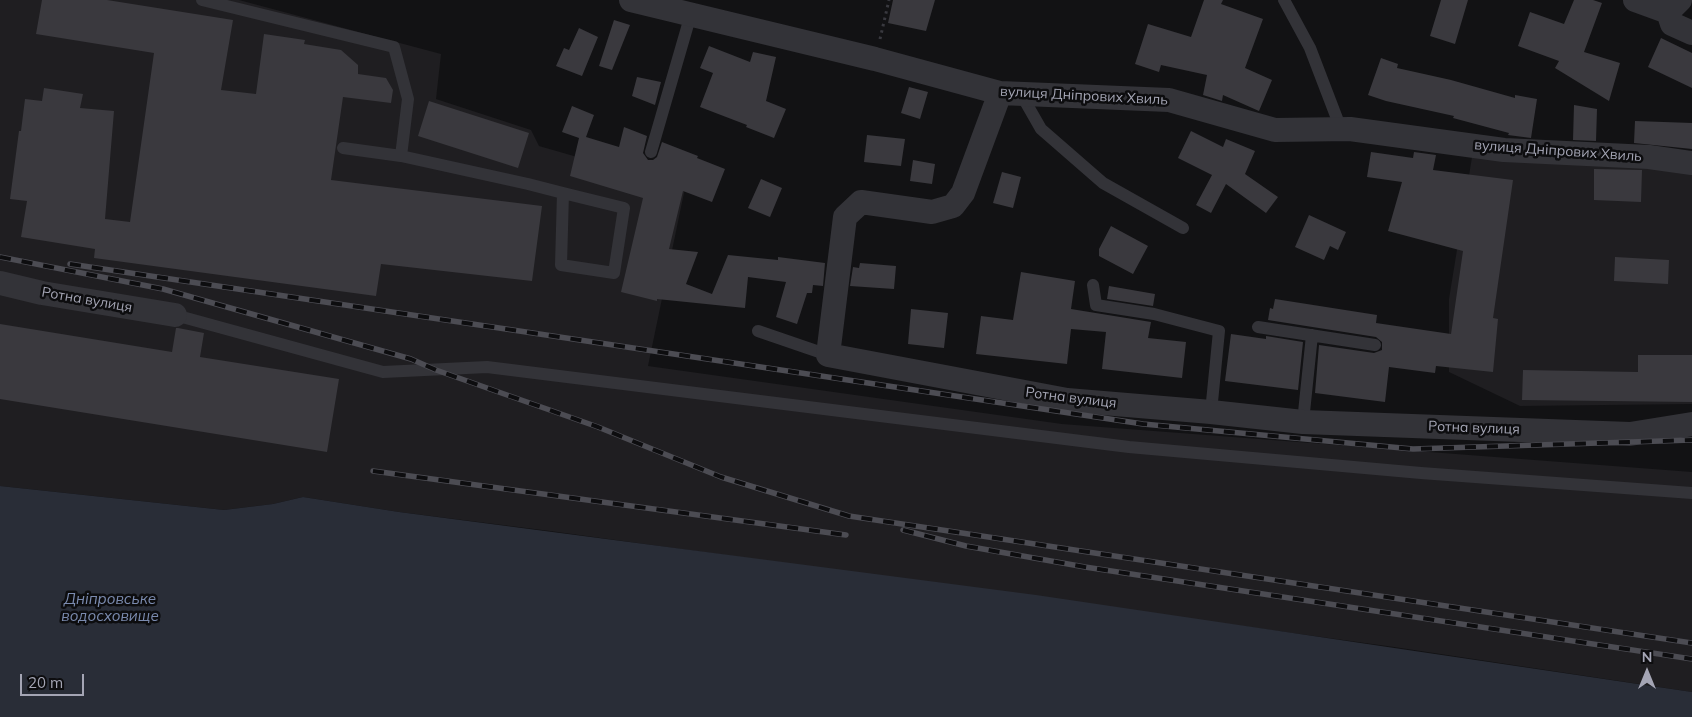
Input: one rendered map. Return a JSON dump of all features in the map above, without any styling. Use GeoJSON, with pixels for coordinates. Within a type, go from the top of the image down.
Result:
{"type":"FeatureCollection","features":[{"type":"Feature","properties":{"kind":"street","name":"вулиця Дніпрових Хвиль"},"geometry":{"type":"LineString","coordinates":[[631,0],[700,11],[875,59],[1010,93],[1170,100],[1275,130],[1350,129],[1504,150],[1649,157],[1692,163]]}},
{"type":"Feature","properties":{"kind":"street"},"geometry":{"type":"LineString","coordinates":[[1635,0],[1674,6],[1672,24],[1692,33]]}},
{"type":"Feature","properties":{"kind":"street"},"geometry":{"type":"LineString","coordinates":[[828,355],[845,218],[861,202],[932,212],[952,206],[963,193],[1010,93]]}},
{"type":"Feature","properties":{"kind":"street","name":"Ротна вулиця"},"geometry":{"type":"LineString","coordinates":[[0,282],[42,293],[175,315]]}},
{"type":"Feature","properties":{"kind":"street","name":"Ротна вулиця"},"geometry":{"type":"LineString","coordinates":[[828,355],[1067,400],[1303,422],[1630,434],[1692,424]]}},
{"type":"Feature","properties":{"kind":"lane"},"geometry":{"type":"LineString","coordinates":[[202,0],[394,47],[408,99],[401,156]]}},
{"type":"Feature","properties":{"kind":"lane"},"geometry":{"type":"LineString","coordinates":[[1284,0],[1310,48],[1341,129]]}},
{"type":"Feature","properties":{"kind":"lane"},"geometry":{"type":"LineString","coordinates":[[651,152],[700,11]]}},
{"type":"Feature","properties":{"kind":"lane"},"geometry":{"type":"LineString","coordinates":[[1010,93],[1041,129],[1103,183],[1183,228]]}},
{"type":"Feature","properties":{"kind":"lane"},"geometry":{"type":"LineString","coordinates":[[344,148],[401,156],[563,193],[624,208],[614,273],[561,265],[563,193]]}},
{"type":"Feature","properties":{"kind":"lane"},"geometry":{"type":"LineString","coordinates":[[1093,285],[1096,305],[1154,314],[1219,331],[1211,412]]}},
{"type":"Feature","properties":{"kind":"lane"},"geometry":{"type":"LineString","coordinates":[[175,315],[383,372],[487,367],[1129,447],[1422,474],[1692,493]]}},
{"type":"Feature","properties":{"kind":"lane"},"geometry":{"type":"LineString","coordinates":[[1258,327],[1375,346]]}},
{"type":"Feature","properties":{"kind":"lane"},"geometry":{"type":"LineString","coordinates":[[758,331],[828,355]]}},
{"type":"Feature","properties":{"kind":"lane"},"geometry":{"type":"LineString","coordinates":[[1303,422],[1312,335]]}},
{"type":"Feature","properties":{"kind":"path"},"geometry":{"type":"LineString","coordinates":[[875,59],[889,0]]}},
{"type":"Feature","properties":{"kind":"shaded area"},"geometry":{"type":"Polygon","coordinates":[[[0,0],[239,0],[441,54],[436,99],[531,130],[539,146],[685,188],[648,366],[1062,424],[1692,472],[1692,692],[1394,647],[399,512],[303,497],[273,504],[224,510],[0,486],[0,0]]]}},
{"type":"Feature","properties":{"kind":"shaded area"},"geometry":{"type":"Polygon","coordinates":[[[1472,157],[1692,171],[1692,404],[1520,406],[1449,372],[1449,299],[1472,157]]]}},
{"type":"Feature","properties":{"kind":"water","name":"Дніпровське водосховище"},"geometry":{"type":"Polygon","coordinates":[[[0,486],[224,510],[273,504],[303,497],[399,512],[1036,595],[1692,692],[1692,717],[0,717],[0,486]]]}},
{"type":"Feature","properties":{"kind":"building"},"geometry":{"type":"Polygon","coordinates":[[[42,0],[107,0],[233,20],[221,90],[256,94],[264,34],[305,40],[304,44],[341,50],[358,65],[358,74],[386,78],[393,90],[391,103],[343,97],[331,180],[542,206],[532,281],[381,264],[376,296],[94,258],[95,249],[21,237],[27,201],[10,199],[19,131],[21,131],[25,99],[42,101],[44,88],[83,94],[80,108],[114,111],[105,219],[130,222],[154,53],[36,34],[42,0]]]}},
{"type":"Feature","properties":{"kind":"building"},"geometry":{"type":"Polygon","coordinates":[[[893,0],[935,0],[926,31],[888,23],[893,0]]]}},
{"type":"Feature","properties":{"kind":"building"},"geometry":{"type":"Polygon","coordinates":[[[1204,0],[1223,0],[1221,4],[1263,19],[1245,68],[1272,80],[1259,111],[1223,95],[1222,101],[1203,95],[1207,75],[1161,65],[1159,72],[1135,64],[1148,24],[1191,37],[1204,0]]]}},
{"type":"Feature","properties":{"kind":"building"},"geometry":{"type":"Polygon","coordinates":[[[1441,0],[1468,0],[1455,44],[1430,36],[1441,0]]]}},
{"type":"Feature","properties":{"kind":"building"},"geometry":{"type":"Polygon","coordinates":[[[1574,0],[1593,0],[1602,3],[1584,52],[1620,63],[1609,101],[1555,68],[1559,61],[1518,46],[1530,12],[1564,24],[1574,0]]]}},
{"type":"Feature","properties":{"kind":"building"},"geometry":{"type":"Polygon","coordinates":[[[614,20],[630,25],[612,70],[599,66],[614,20]]]}},
{"type":"Feature","properties":{"kind":"building"},"geometry":{"type":"Polygon","coordinates":[[[579,28],[598,37],[582,76],[556,66],[564,48],[569,50],[579,28]]]}},
{"type":"Feature","properties":{"kind":"building"},"geometry":{"type":"Polygon","coordinates":[[[1661,38],[1692,53],[1692,88],[1648,67],[1661,38]]]}},
{"type":"Feature","properties":{"kind":"building"},"geometry":{"type":"Polygon","coordinates":[[[709,46],[750,62],[753,52],[776,57],[766,101],[786,109],[774,138],[746,127],[747,125],[700,107],[713,73],[700,68],[709,46]]]}},
{"type":"Feature","properties":{"kind":"building"},"geometry":{"type":"Polygon","coordinates":[[[1381,58],[1398,64],[1397,68],[1451,80],[1515,98],[1515,95],[1537,99],[1531,138],[1508,135],[1509,133],[1453,118],[1454,116],[1386,101],[1368,95],[1381,58]]]}},
{"type":"Feature","properties":{"kind":"building"},"geometry":{"type":"Polygon","coordinates":[[[637,77],[661,82],[655,105],[632,96],[637,77]]]}},
{"type":"Feature","properties":{"kind":"building"},"geometry":{"type":"Polygon","coordinates":[[[909,87],[928,92],[920,119],[901,113],[909,87]]]}},
{"type":"Feature","properties":{"kind":"building"},"geometry":{"type":"Polygon","coordinates":[[[429,101],[529,133],[518,168],[418,136],[429,101]]]}},
{"type":"Feature","properties":{"kind":"building"},"geometry":{"type":"Polygon","coordinates":[[[1574,105],[1597,109],[1596,141],[1573,140],[1574,105]]]}},
{"type":"Feature","properties":{"kind":"building"},"geometry":{"type":"Polygon","coordinates":[[[572,106],[594,115],[586,137],[619,147],[624,127],[647,136],[643,153],[648,160],[653,160],[657,157],[662,142],[725,169],[712,202],[683,191],[669,249],[698,252],[686,284],[712,294],[728,255],[778,260],[778,257],[825,263],[823,286],[813,285],[812,293],[807,293],[797,324],[776,317],[786,282],[748,277],[745,308],[657,299],[657,301],[621,292],[643,198],[570,176],[579,138],[562,132],[572,106]]]}},
{"type":"Feature","properties":{"kind":"building"},"geometry":{"type":"Polygon","coordinates":[[[1635,121],[1692,123],[1692,149],[1634,143],[1635,121]]]}},
{"type":"Feature","properties":{"kind":"building"},"geometry":{"type":"Polygon","coordinates":[[[1191,131],[1223,147],[1226,139],[1255,151],[1245,174],[1278,197],[1266,213],[1226,184],[1211,213],[1196,205],[1212,175],[1178,158],[1191,131]]]}},
{"type":"Feature","properties":{"kind":"building"},"geometry":{"type":"Polygon","coordinates":[[[867,135],[905,139],[901,166],[864,162],[867,135]]]}},
{"type":"Feature","properties":{"kind":"building"},"geometry":{"type":"Polygon","coordinates":[[[1371,152],[1413,158],[1414,152],[1436,155],[1433,170],[1513,180],[1493,318],[1498,319],[1493,372],[1436,366],[1435,373],[1389,367],[1385,402],[1315,393],[1319,345],[1374,353],[1382,350],[1382,342],[1376,337],[1268,320],[1270,308],[1273,309],[1275,299],[1377,315],[1376,323],[1451,334],[1463,251],[1388,231],[1402,182],[1367,177],[1371,152]]]}},
{"type":"Feature","properties":{"kind":"building"},"geometry":{"type":"Polygon","coordinates":[[[913,160],[935,164],[932,184],[910,181],[913,160]]]}},
{"type":"Feature","properties":{"kind":"building"},"geometry":{"type":"Polygon","coordinates":[[[1594,169],[1642,170],[1641,202],[1594,200],[1594,169]]]}},
{"type":"Feature","properties":{"kind":"building"},"geometry":{"type":"Polygon","coordinates":[[[1002,172],[1021,177],[1013,208],[993,203],[1002,172]]]}},
{"type":"Feature","properties":{"kind":"building"},"geometry":{"type":"Polygon","coordinates":[[[761,179],[782,188],[770,217],[748,208],[761,179]]]}},
{"type":"Feature","properties":{"kind":"building"},"geometry":{"type":"Polygon","coordinates":[[[1309,215],[1346,232],[1338,250],[1330,246],[1324,260],[1295,247],[1309,215]]]}},
{"type":"Feature","properties":{"kind":"building"},"geometry":{"type":"Polygon","coordinates":[[[1111,226],[1148,246],[1133,274],[1099,256],[1099,249],[1111,226]]]}},
{"type":"Feature","properties":{"kind":"building"},"geometry":{"type":"Polygon","coordinates":[[[1615,257],[1669,260],[1668,284],[1614,281],[1615,257]]]}},
{"type":"Feature","properties":{"kind":"building"},"geometry":{"type":"Polygon","coordinates":[[[860,263],[896,266],[894,289],[850,286],[853,267],[859,268],[860,263]]]}},
{"type":"Feature","properties":{"kind":"building"},"geometry":{"type":"Polygon","coordinates":[[[1021,272],[1075,281],[1071,309],[1151,322],[1148,338],[1186,342],[1182,378],[1102,369],[1106,332],[1071,329],[1067,364],[976,354],[981,316],[1013,320],[1021,272]]]}},
{"type":"Feature","properties":{"kind":"building"},"geometry":{"type":"Polygon","coordinates":[[[1109,286],[1155,294],[1153,306],[1107,299],[1109,286]]]}},
{"type":"Feature","properties":{"kind":"building"},"geometry":{"type":"Polygon","coordinates":[[[911,309],[948,313],[944,348],[908,344],[911,309]]]}},
{"type":"Feature","properties":{"kind":"building"},"geometry":{"type":"Polygon","coordinates":[[[0,324],[172,352],[176,328],[178,328],[204,333],[200,357],[339,379],[327,452],[0,399],[0,324]]]}},
{"type":"Feature","properties":{"kind":"building"},"geometry":{"type":"Polygon","coordinates":[[[1231,334],[1266,339],[1266,336],[1303,342],[1298,390],[1225,381],[1231,334]]]}},
{"type":"Feature","properties":{"kind":"building"},"geometry":{"type":"Polygon","coordinates":[[[1638,355],[1692,355],[1692,402],[1522,400],[1523,370],[1638,372],[1638,355]]]}},
{"type":"Feature","properties":{"kind":"railway"},"geometry":{"type":"LineString","coordinates":[[0,257],[163,289],[411,359],[436,370],[598,427],[721,477],[849,516],[1692,643]]}},
{"type":"Feature","properties":{"kind":"railway"},"geometry":{"type":"LineString","coordinates":[[70,264],[1143,424],[1413,449],[1692,440]]}},
{"type":"Feature","properties":{"kind":"railway"},"geometry":{"type":"LineString","coordinates":[[373,471],[846,535]]}},
{"type":"Feature","properties":{"kind":"railway"},"geometry":{"type":"LineString","coordinates":[[903,530],[966,546],[1085,567],[1692,659]]}}]}
